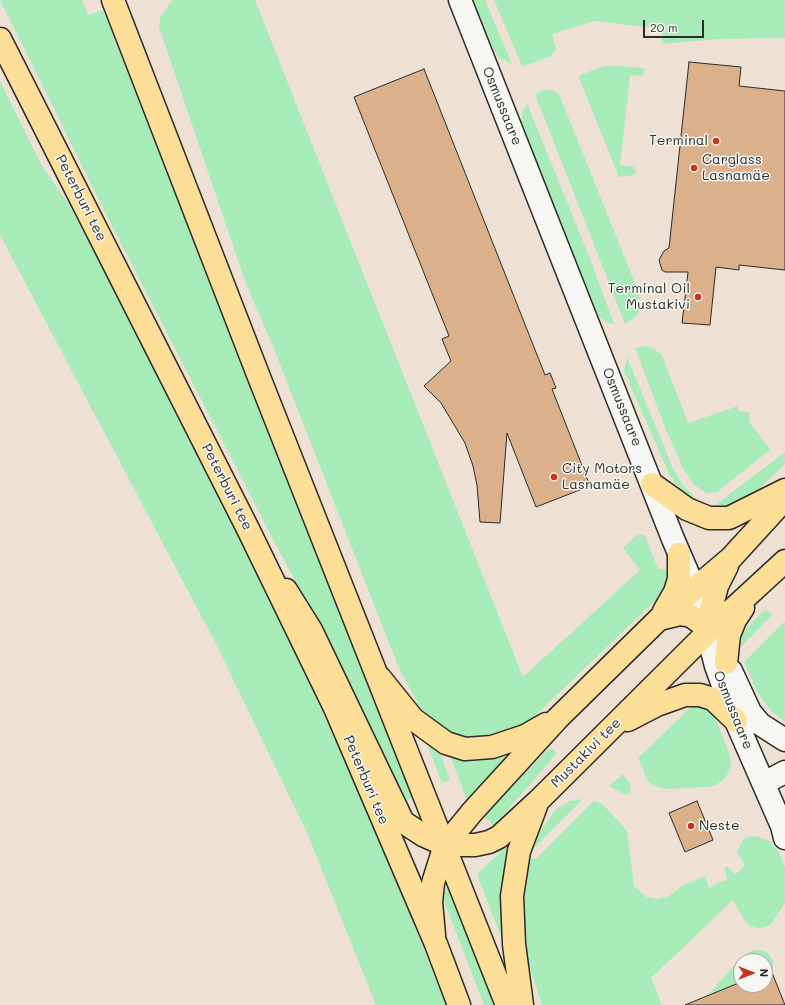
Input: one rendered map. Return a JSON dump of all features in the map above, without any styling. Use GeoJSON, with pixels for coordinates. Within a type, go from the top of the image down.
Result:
{"type":"FeatureCollection","features":[{"type":"Feature","properties":{"kind":"main road"},"geometry":{"type":"LineString","coordinates":[[113,0],[507,1005]]}},
{"type":"Feature","properties":{"kind":"main road","name":"Peterburi tee"},"geometry":{"type":"LineString","coordinates":[[0,39],[248,530],[335,708],[436,944],[459,1005]]}},
{"type":"Feature","properties":{"kind":"main road"},"geometry":{"type":"LineString","coordinates":[[652,484],[687,510],[709,518],[729,518],[785,490]]}},
{"type":"Feature","properties":{"kind":"main road"},"geometry":{"type":"LineString","coordinates":[[445,845],[558,718],[659,619],[731,558],[785,499]]}},
{"type":"Feature","properties":{"kind":"main road"},"geometry":{"type":"LineString","coordinates":[[248,530],[311,630],[403,822],[423,835],[445,845],[475,845],[489,842],[500,837],[538,801]]}},
{"type":"Feature","properties":{"kind":"main road"},"geometry":{"type":"LineString","coordinates":[[659,619],[675,592],[679,579],[679,554]]}},
{"type":"Feature","properties":{"kind":"main road"},"geometry":{"type":"LineString","coordinates":[[659,619],[680,614],[704,625],[711,609],[717,586],[731,558]]}},
{"type":"Feature","properties":{"kind":"main road","name":"Mustakivi tee"},"geometry":{"type":"LineString","coordinates":[[522,1005],[514,944],[512,896],[519,851],[538,801],[678,661],[704,625],[758,586],[785,561]]}},
{"type":"Feature","properties":{"kind":"main road"},"geometry":{"type":"LineString","coordinates":[[726,662],[729,635],[735,620],[758,586]]}},
{"type":"Feature","properties":{"kind":"main road"},"geometry":{"type":"LineString","coordinates":[[377,673],[413,719],[446,743],[465,749],[492,747],[525,736],[558,718]]}},
{"type":"Feature","properties":{"kind":"main road"},"geometry":{"type":"LineString","coordinates":[[610,730],[657,705],[685,695],[700,695],[713,699],[736,721]]}},
{"type":"Feature","properties":{"kind":"main road","name":"Peterburi tee"},"geometry":{"type":"LineString","coordinates":[[436,944],[431,902],[433,883],[445,845]]}},
{"type":"Feature","properties":{"kind":"street","name":"Osmussaare"},"geometry":{"type":"LineString","coordinates":[[460,0],[639,449],[679,554],[695,590],[716,666],[736,721],[784,831]]}},
{"type":"Feature","properties":{"kind":"street"},"geometry":{"type":"LineString","coordinates":[[704,625],[726,662],[750,712],[760,724],[785,740]]}},
{"type":"Feature","properties":{"kind":"street"},"geometry":{"type":"LineString","coordinates":[[764,783],[785,772]]}},
{"type":"Feature","properties":{"kind":"green space"},"geometry":{"type":"Polygon","coordinates":[[[0,0],[82,0],[88,15],[103,10],[413,797],[402,802],[338,659],[278,549],[111,224],[0,0]]]}},
{"type":"Feature","properties":{"kind":"green space"},"geometry":{"type":"Polygon","coordinates":[[[172,0],[255,0],[523,677],[640,570],[623,548],[638,534],[645,535],[658,569],[668,569],[669,579],[662,594],[525,725],[500,738],[458,738],[432,725],[417,702],[398,666],[274,349],[246,284],[159,27],[160,18],[172,0]]]}},
{"type":"Feature","properties":{"kind":"green space"},"geometry":{"type":"Polygon","coordinates":[[[473,0],[485,0],[512,64],[499,58],[492,47],[473,0]]]}},
{"type":"Feature","properties":{"kind":"green space"},"geometry":{"type":"Polygon","coordinates":[[[494,0],[785,0],[785,38],[719,39],[662,44],[663,29],[595,21],[552,34],[556,49],[552,55],[534,63],[522,66],[494,0]]]}},
{"type":"Feature","properties":{"kind":"green space"},"geometry":{"type":"Polygon","coordinates":[[[604,66],[643,68],[645,70],[642,76],[630,75],[620,165],[634,167],[636,171],[633,175],[619,177],[579,78],[580,75],[604,66]]]}},
{"type":"Feature","properties":{"kind":"green space"},"geometry":{"type":"Polygon","coordinates":[[[0,81],[42,166],[69,205],[139,335],[273,602],[382,845],[446,1005],[376,1005],[308,835],[216,644],[0,235],[0,81]]]}},
{"type":"Feature","properties":{"kind":"green space"},"geometry":{"type":"Polygon","coordinates":[[[543,90],[552,90],[559,94],[637,288],[640,301],[639,312],[634,318],[625,324],[535,94],[543,90]]]}},
{"type":"Feature","properties":{"kind":"green space"},"geometry":{"type":"Polygon","coordinates":[[[527,103],[591,261],[614,324],[608,323],[599,317],[521,122],[522,113],[527,103]]]}},
{"type":"Feature","properties":{"kind":"green space"},"geometry":{"type":"Polygon","coordinates":[[[647,346],[662,355],[688,423],[738,406],[738,411],[750,413],[749,421],[770,450],[717,492],[707,493],[694,485],[683,468],[666,430],[635,348],[647,346]]]}},
{"type":"Feature","properties":{"kind":"green space"},"geometry":{"type":"Polygon","coordinates":[[[627,357],[673,468],[682,484],[701,504],[702,508],[684,495],[669,474],[624,371],[627,357]]]}},
{"type":"Feature","properties":{"kind":"green space"},"geometry":{"type":"Polygon","coordinates":[[[785,452],[785,464],[754,494],[731,507],[714,510],[718,503],[785,452]]]}},
{"type":"Feature","properties":{"kind":"green space"},"geometry":{"type":"Polygon","coordinates":[[[766,609],[772,615],[741,647],[742,635],[748,626],[766,609]]]}},
{"type":"Feature","properties":{"kind":"green space"},"geometry":{"type":"Polygon","coordinates":[[[784,622],[785,722],[771,711],[758,693],[744,662],[784,622]]]}},
{"type":"Feature","properties":{"kind":"green space"},"geometry":{"type":"Polygon","coordinates":[[[694,704],[705,707],[714,716],[729,752],[731,761],[730,770],[725,778],[716,785],[708,787],[666,789],[654,786],[647,780],[638,758],[694,704]]]}},
{"type":"Feature","properties":{"kind":"green space"},"geometry":{"type":"Polygon","coordinates":[[[427,744],[439,750],[450,780],[442,783],[427,744]]]}},
{"type":"Feature","properties":{"kind":"green space"},"geometry":{"type":"Polygon","coordinates":[[[551,747],[557,753],[494,826],[483,815],[551,747]]]}},
{"type":"Feature","properties":{"kind":"green space"},"geometry":{"type":"Polygon","coordinates":[[[515,750],[491,776],[467,800],[449,753],[515,750]]]}},
{"type":"Feature","properties":{"kind":"green space"},"geometry":{"type":"Polygon","coordinates":[[[623,774],[631,786],[630,793],[625,795],[609,786],[623,774]]]}},
{"type":"Feature","properties":{"kind":"green space"},"geometry":{"type":"Polygon","coordinates":[[[583,799],[532,850],[533,842],[555,810],[570,801],[583,799]]]}},
{"type":"Feature","properties":{"kind":"green space"},"geometry":{"type":"Polygon","coordinates":[[[594,801],[602,804],[627,831],[634,886],[646,897],[658,899],[669,896],[682,886],[705,876],[709,888],[727,879],[724,868],[727,866],[735,875],[745,865],[737,853],[742,841],[748,837],[757,836],[769,841],[779,852],[785,867],[785,903],[771,924],[760,929],[750,926],[744,920],[733,900],[651,978],[662,1005],[542,1005],[526,955],[520,894],[528,859],[536,859],[594,801]]]}},
{"type":"Feature","properties":{"kind":"green space"},"geometry":{"type":"Polygon","coordinates":[[[506,847],[514,854],[506,942],[499,932],[477,874],[506,847]]]}},
{"type":"Feature","properties":{"kind":"green space"},"geometry":{"type":"Polygon","coordinates":[[[448,882],[494,1005],[484,1005],[443,898],[448,882]]]}},
{"type":"Feature","properties":{"kind":"green space"},"geometry":{"type":"Polygon","coordinates":[[[755,950],[761,950],[768,953],[748,953],[755,950]]]}},
{"type":"Feature","properties":{"kind":"green space"},"geometry":{"type":"Polygon","coordinates":[[[733,967],[733,985],[708,995],[733,967]]]}},
{"type":"Feature","properties":{"kind":"building","name":"Terminal"},"geometry":{"type":"Polygon","coordinates":[[[689,62],[741,67],[739,86],[785,91],[785,270],[739,265],[739,270],[716,267],[710,325],[682,323],[688,272],[665,272],[662,270],[659,260],[664,251],[669,248],[689,62]]]}},
{"type":"Feature","properties":{"kind":"building"},"geometry":{"type":"Polygon","coordinates":[[[424,69],[545,375],[550,373],[556,388],[552,389],[590,486],[536,507],[507,433],[500,523],[480,522],[477,485],[473,466],[465,443],[441,403],[424,386],[451,361],[442,339],[449,336],[354,97],[424,69]]]}},
{"type":"Feature","properties":{"kind":"building","name":"Neste"},"geometry":{"type":"Polygon","coordinates":[[[697,801],[713,840],[685,852],[669,813],[697,801]]]}},
{"type":"Feature","properties":{"kind":"building"},"geometry":{"type":"Polygon","coordinates":[[[773,975],[785,1005],[685,1005],[733,985],[733,993],[773,993],[773,975]]]}},
{"type":"Feature","properties":{"kind":"place","name":"Terminal"},"geometry":{"type":"Point","coordinates":[716,141]}},
{"type":"Feature","properties":{"kind":"place","name":"Carglass Lasnamäe"},"geometry":{"type":"Point","coordinates":[694,168]}},
{"type":"Feature","properties":{"kind":"place","name":"Terminal Oil Mustakivi"},"geometry":{"type":"Point","coordinates":[698,297]}},
{"type":"Feature","properties":{"kind":"place","name":"City Motors Lasnamäe"},"geometry":{"type":"Point","coordinates":[554,477]}},
{"type":"Feature","properties":{"kind":"place","name":"Neste"},"geometry":{"type":"Point","coordinates":[691,826]}}]}
